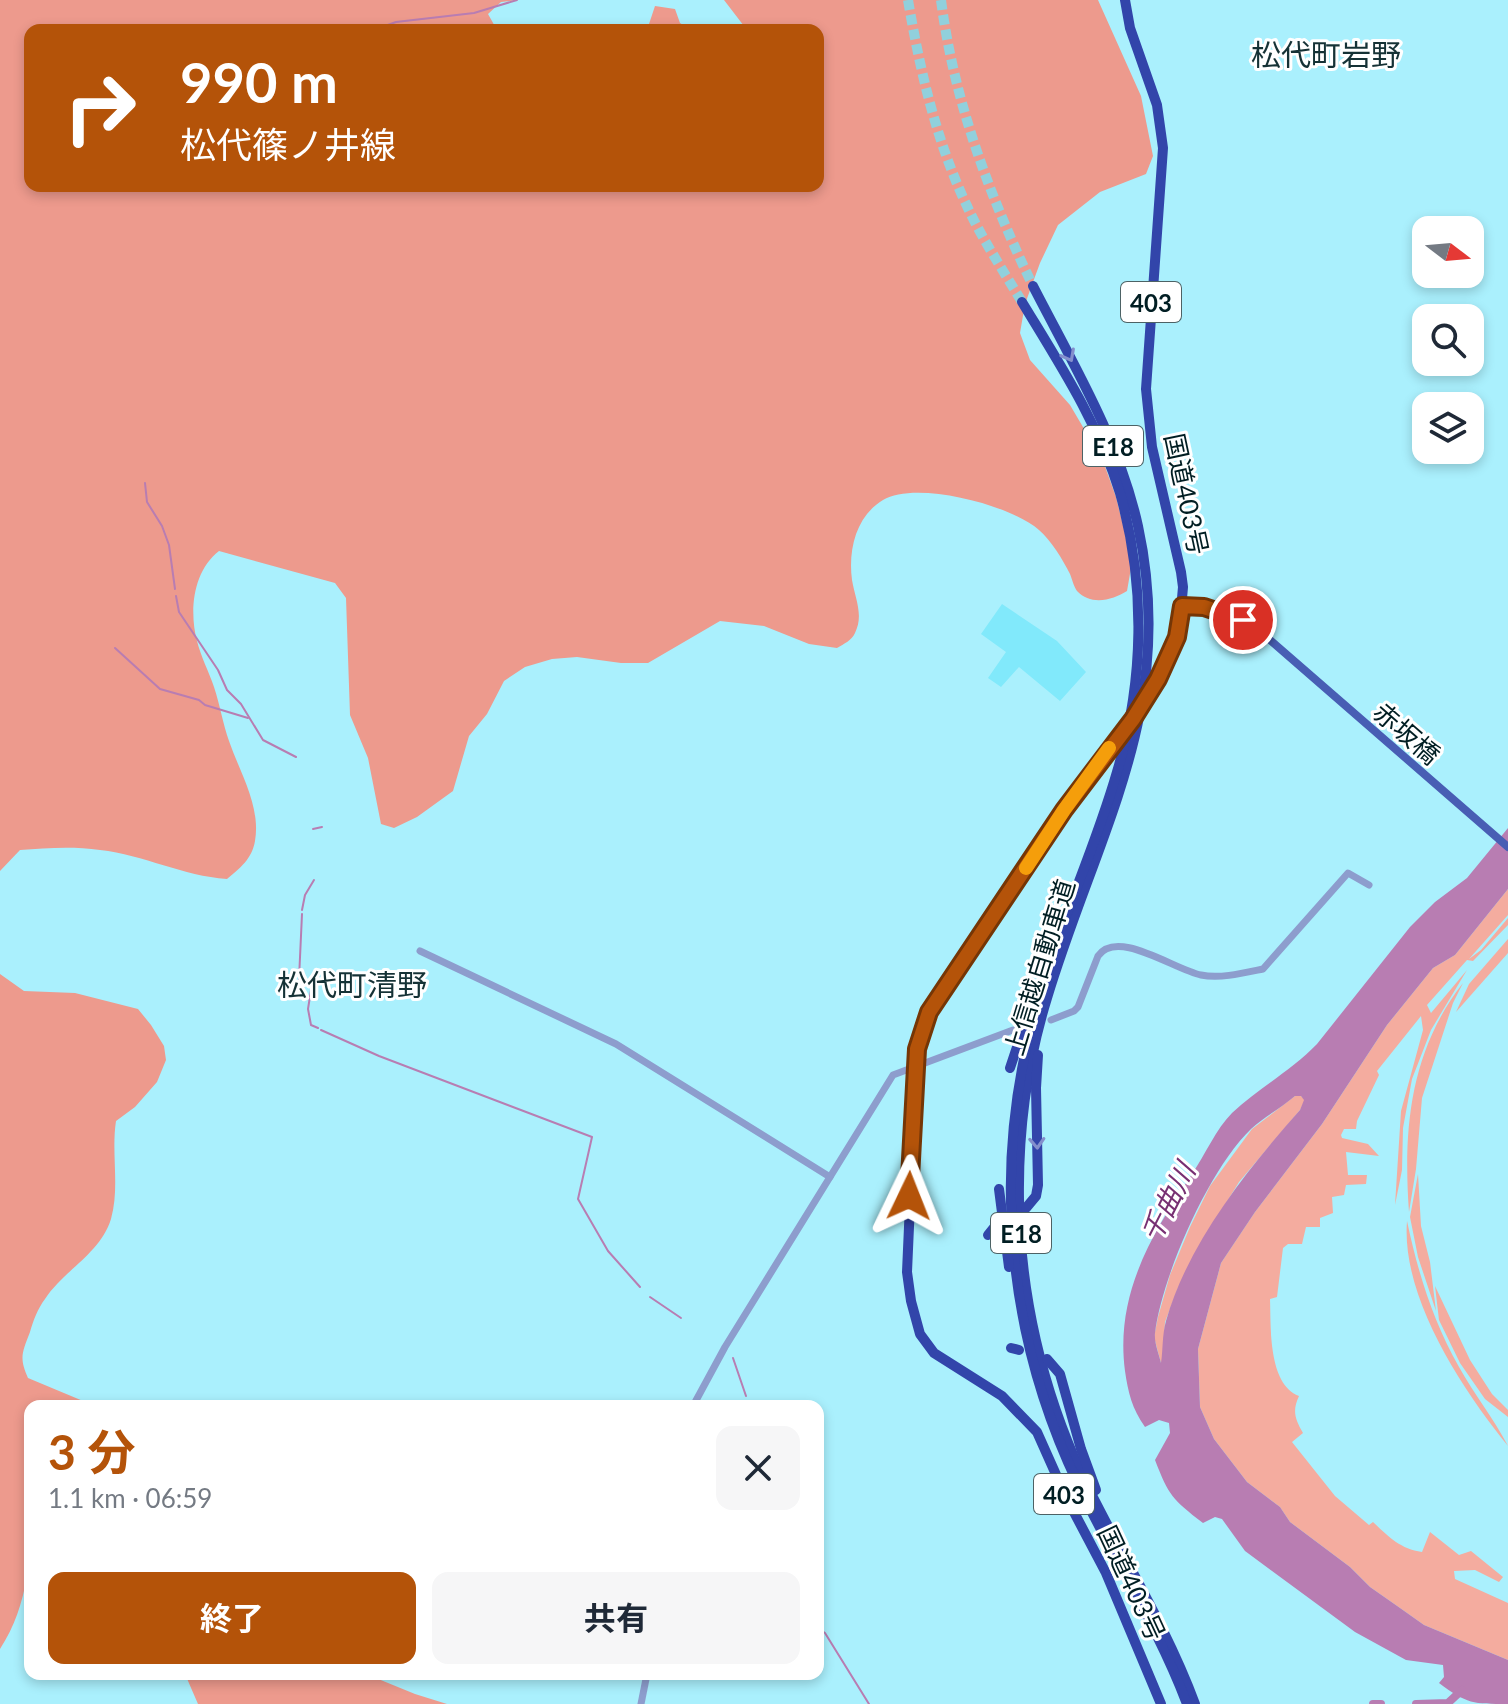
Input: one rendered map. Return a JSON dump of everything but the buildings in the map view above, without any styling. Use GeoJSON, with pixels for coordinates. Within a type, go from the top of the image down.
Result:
{"type":"FeatureCollection","features":[{"type":"Feature","properties":{"kind":"highway","name":"国道403号"},"geometry":{"type":"LineString","coordinates":[[1125,0],[1130,28],[1157,105],[1163,148],[1145,380],[1152,447],[1183,587],[1177,637],[1158,679],[1133,719],[1064,810],[929,1012],[917,1049],[907,1272],[920,1334],[934,1353],[1002,1396],[1037,1432],[1066,1497],[1106,1573],[1161,1704]]}},
{"type":"Feature","properties":{"kind":"highway","name":"上信越自動車道"},"geometry":{"type":"LineString","coordinates":[[1033,286],[1099,413],[1120,462],[1133,507],[1143,552],[1146,682],[1112,819],[1060,955],[1033,1053],[1021,1128],[1019,1200],[1027,1292],[1042,1365],[1066,1436],[1095,1500],[1150,1602],[1191,1703]]}},
{"type":"Feature","properties":{"kind":"highway","name":"上信越自動車道"},"geometry":{"type":"LineString","coordinates":[[1022,302],[1082,403],[1111,467],[1130,533],[1144,622]]}},
{"type":"Feature","properties":{"kind":"highway","name":"上信越自動車道"},"geometry":{"type":"LineString","coordinates":[[1129,746],[1073,898],[1031,1026],[1014,1128],[1011,1179],[1013,1248],[1035,1369],[1068,1461],[1191,1703]]}},
{"type":"Feature","properties":{"kind":"highway"},"geometry":{"type":"LineString","coordinates":[[1010,1068],[1045,966],[1073,898]]}},
{"type":"Feature","properties":{"kind":"highway"},"geometry":{"type":"LineString","coordinates":[[1026,1208],[1033,1201],[1038,1185],[1037,1069],[1043,1027],[1060,955]]}},
{"type":"Feature","properties":{"kind":"highway"},"geometry":{"type":"LineString","coordinates":[[999,1189],[1012,1281],[1035,1369]]}},
{"type":"Feature","properties":{"kind":"highway"},"geometry":{"type":"LineString","coordinates":[[988,1235],[996,1225]]}},
{"type":"Feature","properties":{"kind":"highway"},"geometry":{"type":"LineString","coordinates":[[1047,1359],[1060,1374],[1087,1466],[1150,1602]]}},
{"type":"Feature","properties":{"kind":"main road","name":"赤坂橋"},"geometry":{"type":"LineString","coordinates":[[1182,606],[1204,607],[1243,620],[1508,847]]}},
{"type":"Feature","properties":{"kind":"street"},"geometry":{"type":"LineString","coordinates":[[1051,1020],[1078,1007],[1098,956],[1109,946],[1131,948],[1204,976],[1263,969],[1348,873],[1369,885]]}},
{"type":"Feature","properties":{"kind":"street"},"geometry":{"type":"LineString","coordinates":[[420,951],[616,1044],[830,1177]]}},
{"type":"Feature","properties":{"kind":"street"},"geometry":{"type":"LineString","coordinates":[[696,1400],[725,1347],[893,1075],[1013,1030]]}},
{"type":"Feature","properties":{"kind":"street"},"geometry":{"type":"LineString","coordinates":[[641,1704],[646,1680]]}},
{"type":"Feature","properties":{"kind":"shaded area"},"geometry":{"type":"Polygon","coordinates":[[[0,0],[517,0],[501,2],[488,14],[494,24],[24,24],[24,192],[824,192],[824,24],[742,24],[724,0],[1098,0],[1141,96],[1153,156],[1146,174],[1100,192],[1058,225],[1025,304],[1020,333],[1030,360],[1070,405],[1103,461],[1125,533],[1131,568],[1127,591],[1102,600],[1083,596],[1048,539],[1026,521],[1007,512],[939,494],[898,495],[874,507],[860,524],[856,535],[851,569],[859,620],[850,640],[837,648],[809,644],[764,626],[720,621],[648,663],[577,657],[552,659],[525,667],[504,681],[487,714],[469,736],[453,791],[417,817],[394,828],[381,824],[368,758],[350,715],[346,598],[335,583],[219,551],[203,569],[195,592],[193,617],[199,647],[255,815],[255,841],[248,858],[227,879],[195,874],[116,853],[50,848],[20,850],[0,871],[0,0]]]}},
{"type":"Feature","properties":{"kind":"shaded area"},"geometry":{"type":"Polygon","coordinates":[[[655,6],[675,9],[682,24],[649,24],[655,6]]]}},
{"type":"Feature","properties":{"kind":"shaded area"},"geometry":{"type":"Polygon","coordinates":[[[1002,604],[1057,641],[1086,672],[1060,701],[1019,667],[1001,687],[988,678],[1006,652],[981,634],[1002,604]]]}},
{"type":"Feature","properties":{"kind":"shaded area"},"geometry":{"type":"Polygon","coordinates":[[[1508,828],[1508,889],[1455,955],[1433,968],[1387,1025],[1322,1124],[1255,1212],[1221,1263],[1198,1349],[1200,1407],[1214,1439],[1247,1482],[1280,1507],[1290,1522],[1350,1567],[1370,1587],[1424,1625],[1508,1660],[1508,1704],[1478,1703],[1457,1695],[1439,1683],[1444,1677],[1443,1665],[1406,1660],[1355,1632],[1245,1551],[1222,1519],[1215,1517],[1203,1523],[1178,1502],[1168,1489],[1155,1460],[1170,1433],[1169,1423],[1159,1420],[1145,1427],[1134,1407],[1128,1386],[1123,1343],[1125,1317],[1139,1267],[1163,1220],[1221,1127],[1242,1104],[1317,1044],[1410,927],[1435,902],[1467,878],[1508,828]],[[1295,1096],[1251,1129],[1235,1147],[1204,1196],[1177,1254],[1159,1310],[1155,1337],[1161,1363],[1166,1321],[1189,1264],[1221,1209],[1300,1110],[1304,1100],[1301,1096],[1295,1096]]]}},
{"type":"Feature","properties":{"kind":"shaded area"},"geometry":{"type":"Polygon","coordinates":[[[1508,889],[1508,915],[1469,959],[1481,950],[1508,918],[1508,925],[1473,961],[1467,960],[1427,1005],[1431,1013],[1467,970],[1431,1030],[1412,1079],[1395,1205],[1401,1111],[1423,1030],[1421,1016],[1377,1071],[1379,1075],[1356,1129],[1344,1129],[1341,1135],[1342,1138],[1368,1144],[1379,1156],[1346,1152],[1348,1175],[1367,1175],[1366,1184],[1346,1185],[1344,1195],[1332,1197],[1333,1213],[1320,1218],[1320,1227],[1306,1227],[1302,1244],[1288,1244],[1283,1248],[1277,1297],[1270,1299],[1271,1339],[1276,1367],[1289,1390],[1299,1396],[1295,1415],[1303,1433],[1292,1442],[1335,1496],[1369,1525],[1373,1522],[1401,1545],[1422,1552],[1430,1532],[1459,1555],[1471,1551],[1503,1577],[1499,1582],[1475,1570],[1454,1571],[1455,1579],[1508,1603],[1508,1660],[1424,1625],[1370,1587],[1350,1567],[1290,1522],[1280,1507],[1247,1482],[1214,1439],[1200,1407],[1198,1349],[1221,1263],[1255,1212],[1322,1124],[1387,1025],[1433,968],[1455,955],[1508,889]]]}},
{"type":"Feature","properties":{"kind":"shaded area"},"geometry":{"type":"Polygon","coordinates":[[[1508,939],[1508,953],[1456,1012],[1469,984],[1508,939]]]}},
{"type":"Feature","properties":{"kind":"shaded area"},"geometry":{"type":"Polygon","coordinates":[[[0,974],[24,991],[75,993],[138,1009],[164,1046],[166,1060],[157,1082],[135,1107],[116,1121],[114,1207],[106,1231],[42,1303],[23,1351],[23,1365],[28,1378],[81,1400],[24,1400],[24,1589],[14,1623],[0,1649],[0,974]]]}},
{"type":"Feature","properties":{"kind":"shaded area"},"geometry":{"type":"Polygon","coordinates":[[[1463,983],[1453,1003],[1422,1098],[1409,1212],[1407,1151],[1414,1092],[1431,1036],[1463,983]]]}},
{"type":"Feature","properties":{"kind":"shaded area"},"geometry":{"type":"Polygon","coordinates":[[[1295,1096],[1305,1100],[1300,1110],[1239,1182],[1178,1288],[1165,1322],[1162,1367],[1154,1337],[1158,1317],[1170,1275],[1210,1186],[1252,1129],[1295,1096]]]}},
{"type":"Feature","properties":{"kind":"shaded area"},"geometry":{"type":"Polygon","coordinates":[[[1418,1174],[1421,1226],[1430,1262],[1436,1311],[1418,1257],[1410,1217],[1418,1174]]]}},
{"type":"Feature","properties":{"kind":"shaded area"},"geometry":{"type":"Polygon","coordinates":[[[1407,1221],[1421,1278],[1441,1332],[1508,1446],[1454,1370],[1424,1311],[1408,1250],[1407,1221]]]}},
{"type":"Feature","properties":{"kind":"shaded area"},"geometry":{"type":"Polygon","coordinates":[[[1435,1286],[1470,1360],[1492,1394],[1508,1410],[1508,1417],[1485,1399],[1460,1363],[1439,1320],[1435,1286]]]}},
{"type":"Feature","properties":{"kind":"shaded area"},"geometry":{"type":"Polygon","coordinates":[[[188,1680],[381,1680],[447,1704],[198,1704],[188,1680]]]}},
{"type":"Feature","properties":{"kind":"waterway"},"geometry":{"type":"LineString","coordinates":[[390,24],[474,13],[517,0]]}},
{"type":"Feature","properties":{"kind":"waterway"},"geometry":{"type":"LineString","coordinates":[[145,483],[147,502],[162,526],[169,545],[175,589]]}},
{"type":"Feature","properties":{"kind":"waterway"},"geometry":{"type":"LineString","coordinates":[[176,596],[179,612],[218,670],[227,690],[241,704],[263,740],[296,757]]}},
{"type":"Feature","properties":{"kind":"waterway"},"geometry":{"type":"LineString","coordinates":[[115,648],[160,689],[248,718]]}},
{"type":"Feature","properties":{"kind":"waterway"},"geometry":{"type":"LineString","coordinates":[[313,829],[322,827]]}},
{"type":"Feature","properties":{"kind":"waterway"},"geometry":{"type":"LineString","coordinates":[[302,910],[305,895],[314,880]]}},
{"type":"Feature","properties":{"kind":"waterway"},"geometry":{"type":"LineString","coordinates":[[302,914],[299,979],[312,984]]}},
{"type":"Feature","properties":{"kind":"waterway"},"geometry":{"type":"LineString","coordinates":[[311,990],[308,1009],[311,1025],[318,1028]]}},
{"type":"Feature","properties":{"kind":"waterway"},"geometry":{"type":"LineString","coordinates":[[321,1030],[379,1056],[592,1137],[578,1199],[608,1251],[640,1287]]}},
{"type":"Feature","properties":{"kind":"waterway"},"geometry":{"type":"LineString","coordinates":[[650,1297],[681,1318]]}},
{"type":"Feature","properties":{"kind":"waterway"},"geometry":{"type":"LineString","coordinates":[[733,1358],[746,1396]]}},
{"type":"Feature","properties":{"kind":"waterway"},"geometry":{"type":"LineString","coordinates":[[824,1632],[869,1704]]}},
{"type":"Feature","properties":{"kind":"waterway"},"geometry":{"type":"LineString","coordinates":[[1416,1704],[1448,1703],[1462,1690]]}},
{"type":"Feature","properties":{"kind":"waterway"},"geometry":{"type":"LineString","coordinates":[[1373,1704],[1381,1704]]}},
{"type":"Feature","properties":{"kind":"tunnel"},"geometry":{"type":"LineString","coordinates":[[908,0],[924,79],[946,156],[973,218],[1022,302]]}},
{"type":"Feature","properties":{"kind":"tunnel"},"geometry":{"type":"LineString","coordinates":[[941,0],[955,74],[975,147],[1033,286]]}},
{"type":"Feature","properties":{"kind":"slow traffic"},"geometry":{"type":"LineString","coordinates":[[1026,868],[1109,748]]}},
{"type":"Feature","properties":{"kind":"district","name":"松代町岩野"},"geometry":{"type":"Point","coordinates":[1326,54]}},
{"type":"Feature","properties":{"kind":"district","name":"松代町清野"},"geometry":{"type":"Point","coordinates":[352,984]}},
{"type":"Feature","properties":{"kind":"route"},"geometry":{"type":"LineString","coordinates":[[909,1196],[917,1049],[929,1012],[1064,810],[1133,719],[1158,679],[1177,637],[1182,606],[1204,607],[1243,620]]}},
{"type":"Feature","properties":{"kind":"water label","name":"千曲川"},"geometry":{"type":"Point","coordinates":[1167,1202]}}]}
